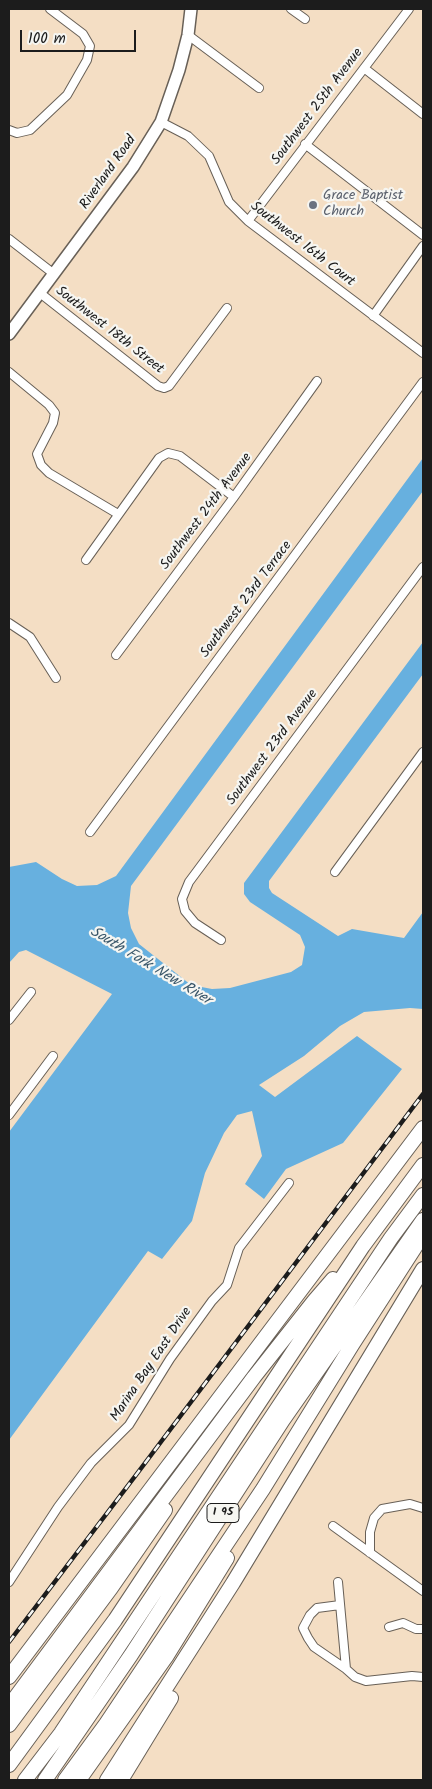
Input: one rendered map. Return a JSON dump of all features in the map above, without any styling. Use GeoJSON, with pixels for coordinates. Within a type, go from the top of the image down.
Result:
{"type":"FeatureCollection","features":[{"type":"Feature","properties":{"kind":"highway"},"geometry":{"type":"LineString","coordinates":[[9,1677],[423,1128]]}},
{"type":"Feature","properties":{"kind":"highway","name":"I 95"},"geometry":{"type":"LineString","coordinates":[[9,1765],[82,1667],[151,1567],[364,1246],[383,1233],[423,1165]]}},
{"type":"Feature","properties":{"kind":"highway"},"geometry":{"type":"LineString","coordinates":[[25,1780],[61,1733],[383,1233],[423,1177]]}},
{"type":"Feature","properties":{"kind":"highway"},"geometry":{"type":"LineString","coordinates":[[9,1776],[55,1719],[148,1584],[365,1254],[383,1233],[423,1195]]}},
{"type":"Feature","properties":{"kind":"highway","name":"I 95"},"geometry":{"type":"LineString","coordinates":[[45,1780],[131,1655],[278,1427],[406,1252],[423,1220]]}},
{"type":"Feature","properties":{"kind":"highway"},"geometry":{"type":"LineString","coordinates":[[65,1780],[118,1706],[264,1489],[406,1252],[423,1235]]}},
{"type":"Feature","properties":{"kind":"highway"},"geometry":{"type":"LineString","coordinates":[[9,1706],[314,1300],[364,1246]]}},
{"type":"Feature","properties":{"kind":"highway"},"geometry":{"type":"LineString","coordinates":[[107,1780],[233,1583],[423,1269]]}},
{"type":"Feature","properties":{"kind":"highway"},"geometry":{"type":"LineString","coordinates":[[9,1725],[133,1557],[227,1415]]}},
{"type":"Feature","properties":{"kind":"highway"},"geometry":{"type":"LineString","coordinates":[[79,1780],[181,1633],[233,1548],[264,1489]]}},
{"type":"Feature","properties":{"kind":"highway"},"geometry":{"type":"LineString","coordinates":[[121,1780],[218,1621],[233,1583]]}},
{"type":"Feature","properties":{"kind":"street"},"geometry":{"type":"LineString","coordinates":[[13,132],[30,130],[66,95],[87,60],[90,46],[83,34],[50,9]]}},
{"type":"Feature","properties":{"kind":"street","name":"Riverland Road"},"geometry":{"type":"LineString","coordinates":[[9,334],[133,167],[161,122],[179,70],[188,35],[191,9]]}},
{"type":"Feature","properties":{"kind":"street"},"geometry":{"type":"LineString","coordinates":[[291,9],[305,19]]}},
{"type":"Feature","properties":{"kind":"street","name":"Southwest 25th Avenue"},"geometry":{"type":"LineString","coordinates":[[248,220],[409,9]]}},
{"type":"Feature","properties":{"kind":"street"},"geometry":{"type":"LineString","coordinates":[[188,35],[259,88]]}},
{"type":"Feature","properties":{"kind":"street"},"geometry":{"type":"LineString","coordinates":[[364,68],[423,114]]}},
{"type":"Feature","properties":{"kind":"street","name":"Southwest 16th Court"},"geometry":{"type":"LineString","coordinates":[[161,122],[188,136],[209,156],[229,202],[248,220],[423,353]]}},
{"type":"Feature","properties":{"kind":"street"},"geometry":{"type":"LineString","coordinates":[[305,144],[423,235]]}},
{"type":"Feature","properties":{"kind":"street","name":"Southwest 18th Street"},"geometry":{"type":"LineString","coordinates":[[9,239],[54,274]]}},
{"type":"Feature","properties":{"kind":"street"},"geometry":{"type":"LineString","coordinates":[[373,316],[423,246]]}},
{"type":"Feature","properties":{"kind":"street","name":"Southwest 18th Street"},"geometry":{"type":"LineString","coordinates":[[40,293],[158,386],[164,388],[169,386],[227,308]]}},
{"type":"Feature","properties":{"kind":"street"},"geometry":{"type":"LineString","coordinates":[[9,372],[50,405],[55,413],[53,423],[36,454],[41,465],[49,473],[118,514]]}},
{"type":"Feature","properties":{"kind":"street","name":"Southwest 24th Avenue"},"geometry":{"type":"LineString","coordinates":[[116,655],[234,497],[317,381]]}},
{"type":"Feature","properties":{"kind":"street","name":"Southwest 23rd Terrace"},"geometry":{"type":"LineString","coordinates":[[90,832],[423,382]]}},
{"type":"Feature","properties":{"kind":"street"},"geometry":{"type":"LineString","coordinates":[[86,560],[159,458],[168,454],[180,456],[234,497]]}},
{"type":"Feature","properties":{"kind":"street","name":"Southwest 23rd Avenue"},"geometry":{"type":"LineString","coordinates":[[221,940],[195,923],[184,911],[182,899],[190,882],[423,567]]}},
{"type":"Feature","properties":{"kind":"street"},"geometry":{"type":"LineString","coordinates":[[9,623],[30,637],[56,678]]}},
{"type":"Feature","properties":{"kind":"street"},"geometry":{"type":"LineString","coordinates":[[335,872],[423,752]]}},
{"type":"Feature","properties":{"kind":"street"},"geometry":{"type":"LineString","coordinates":[[9,1020],[31,992]]}},
{"type":"Feature","properties":{"kind":"street"},"geometry":{"type":"LineString","coordinates":[[9,1114],[53,1056]]}},
{"type":"Feature","properties":{"kind":"street","name":"Marina Bay East Drive"},"geometry":{"type":"LineString","coordinates":[[9,1582],[58,1506],[91,1463],[129,1425],[176,1352],[212,1301],[227,1285],[239,1248],[289,1183]]}},
{"type":"Feature","properties":{"kind":"street"},"geometry":{"type":"LineString","coordinates":[[370,1554],[370,1532],[374,1518],[382,1509],[410,1504],[423,1508]]}},
{"type":"Feature","properties":{"kind":"street"},"geometry":{"type":"LineString","coordinates":[[333,1526],[423,1591]]}},
{"type":"Feature","properties":{"kind":"street"},"geometry":{"type":"LineString","coordinates":[[338,1582],[346,1669]]}},
{"type":"Feature","properties":{"kind":"street"},"geometry":{"type":"LineString","coordinates":[[340,1605],[317,1608],[310,1615],[303,1628],[314,1647],[355,1677],[366,1681],[412,1676],[423,1677]]}},
{"type":"Feature","properties":{"kind":"street"},"geometry":{"type":"LineString","coordinates":[[389,1627],[403,1623],[416,1629],[423,1629]]}},
{"type":"Feature","properties":{"kind":"water","name":"South Fork New River"},"geometry":{"type":"Polygon","coordinates":[[[423,458],[423,491],[131,886],[128,913],[131,928],[139,944],[191,985],[212,989],[230,988],[291,972],[302,965],[305,947],[300,935],[250,902],[244,894],[244,883],[423,642],[423,674],[269,881],[269,888],[272,893],[338,936],[352,929],[404,938],[423,912],[423,1009],[410,1008],[364,1012],[340,1026],[304,1056],[259,1085],[275,1097],[357,1036],[402,1069],[343,1143],[286,1169],[264,1199],[245,1184],[262,1156],[252,1111],[237,1115],[224,1133],[205,1173],[192,1221],[162,1259],[148,1251],[9,1440],[9,1132],[112,994],[26,950],[19,952],[9,963],[9,867],[36,862],[62,879],[77,886],[97,885],[116,876],[423,458]]]}},
{"type":"Feature","properties":{"kind":"railway"},"geometry":{"type":"LineString","coordinates":[[9,1642],[423,1094]]}},
{"type":"Feature","properties":{"kind":"place","name":"Grace Baptist Church"},"geometry":{"type":"Point","coordinates":[313,205]}}]}
